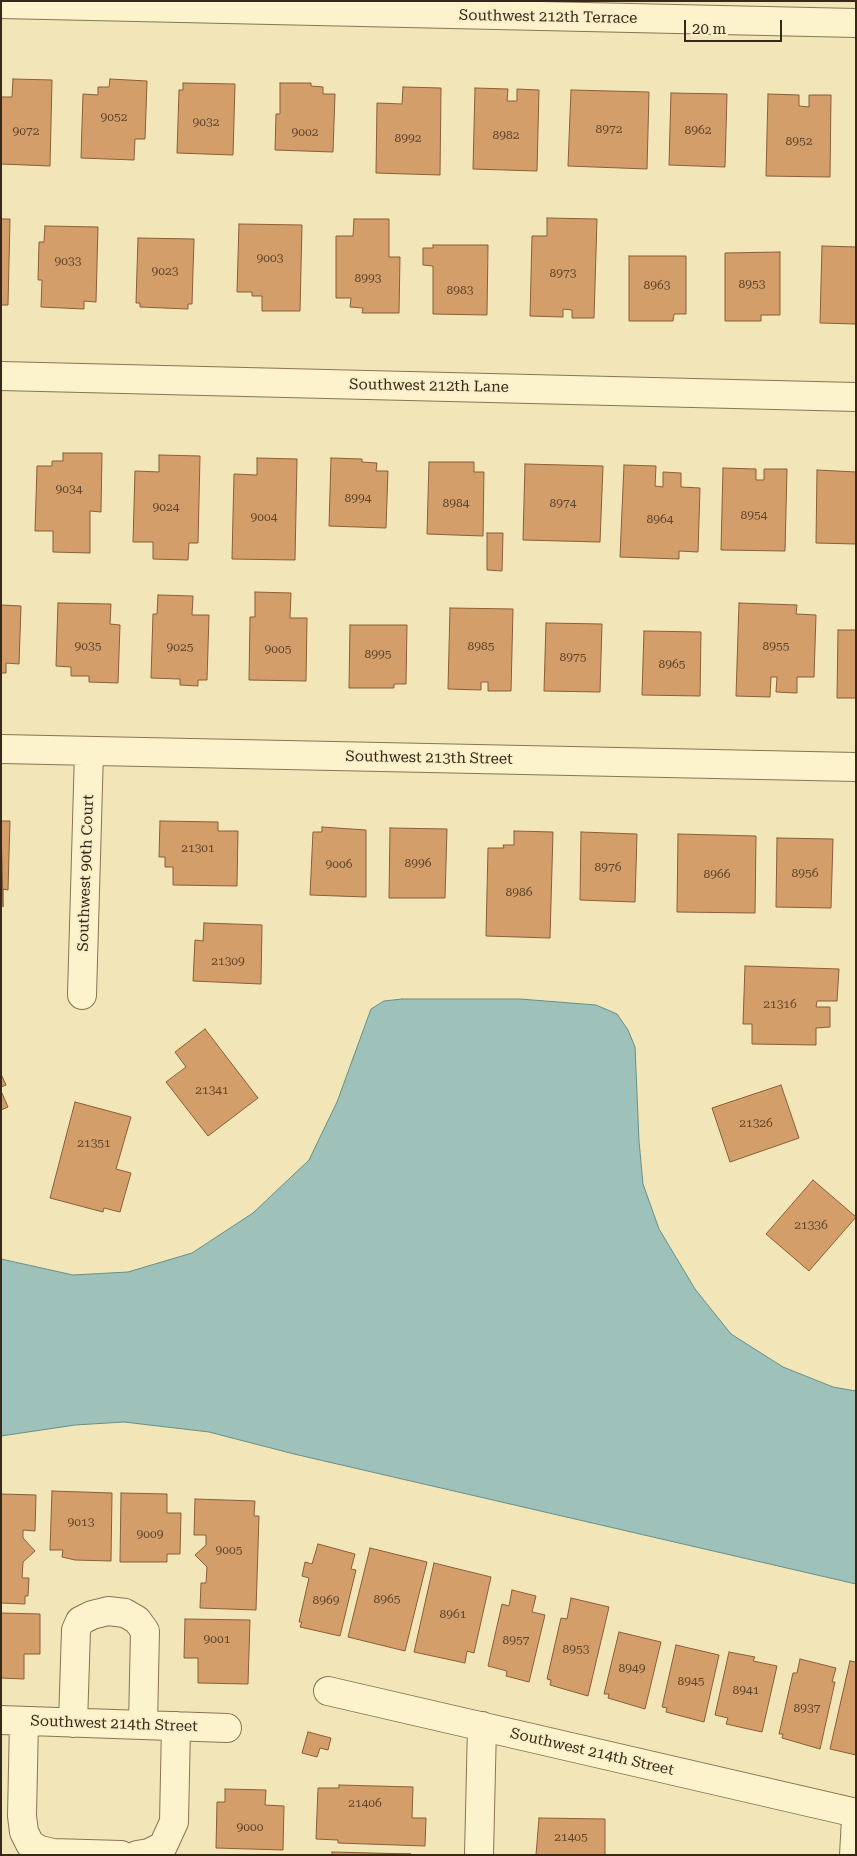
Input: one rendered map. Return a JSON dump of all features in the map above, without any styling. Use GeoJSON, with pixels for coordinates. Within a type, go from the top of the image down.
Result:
{"type":"FeatureCollection","features":[{"type":"Feature","properties":{"kind":"street","name":"Southwest 212th Terrace"},"geometry":{"type":"LineString","coordinates":[[1,4],[856,23]]}},
{"type":"Feature","properties":{"kind":"street","name":"Southwest 212th Lane"},"geometry":{"type":"LineString","coordinates":[[1,376],[856,397]]}},
{"type":"Feature","properties":{"kind":"street","name":"Southwest 213th Street"},"geometry":{"type":"LineString","coordinates":[[1,749],[856,767]]}},
{"type":"Feature","properties":{"kind":"street","name":"Southwest 90th Court"},"geometry":{"type":"LineString","coordinates":[[82,996],[89,752]]}},
{"type":"Feature","properties":{"kind":"street"},"geometry":{"type":"LineString","coordinates":[[73,1723],[76,1630],[80,1621],[92,1615],[108,1611],[125,1613],[137,1620],[145,1631],[143,1725]]}},
{"type":"Feature","properties":{"kind":"street","name":"Southwest 214th Street"},"geometry":{"type":"LineString","coordinates":[[328,1691],[856,1813]]}},
{"type":"Feature","properties":{"kind":"street","name":"Southwest 214th Street"},"geometry":{"type":"LineString","coordinates":[[13,1720],[227,1728]]}},
{"type":"Feature","properties":{"kind":"street"},"geometry":{"type":"LineString","coordinates":[[13,1720],[24,1832],[30,1844],[40,1850],[53,1853],[121,1855]]}},
{"type":"Feature","properties":{"kind":"street"},"geometry":{"type":"LineString","coordinates":[[137,1855],[149,1854],[163,1846],[174,1822],[176,1726]]}},
{"type":"Feature","properties":{"kind":"street"},"geometry":{"type":"LineString","coordinates":[[479,1855],[482,1726]]}},
{"type":"Feature","properties":{"kind":"street"},"geometry":{"type":"LineString","coordinates":[[854,1855],[856,1819]]}},
{"type":"Feature","properties":{"kind":"water"},"geometry":{"type":"Polygon","coordinates":[[[402,999],[520,999],[596,1005],[617,1014],[628,1030],[635,1047],[643,1184],[659,1229],[695,1289],[731,1334],[783,1367],[833,1387],[856,1391],[856,1584],[294,1454],[209,1432],[124,1422],[75,1425],[1,1436],[1,1259],[73,1275],[128,1272],[192,1253],[253,1213],[309,1160],[337,1102],[371,1009],[384,1001],[402,999]]]}},
{"type":"Feature","properties":{"kind":"building"},"geometry":{"type":"Polygon","coordinates":[[[13,79],[52,80],[50,166],[1,164],[1,97],[12,97],[13,79]]]}},
{"type":"Feature","properties":{"kind":"building"},"geometry":{"type":"Polygon","coordinates":[[[110,79],[147,81],[145,139],[135,139],[134,160],[81,158],[83,94],[98,95],[98,87],[109,87],[110,79]]]}},
{"type":"Feature","properties":{"kind":"building"},"geometry":{"type":"Polygon","coordinates":[[[183,83],[235,84],[233,155],[177,153],[179,90],[183,90],[183,83]]]}},
{"type":"Feature","properties":{"kind":"building"},"geometry":{"type":"Polygon","coordinates":[[[280,83],[311,83],[311,86],[323,87],[323,94],[335,94],[333,152],[275,150],[276,114],[280,114],[280,83]]]}},
{"type":"Feature","properties":{"kind":"building"},"geometry":{"type":"Polygon","coordinates":[[[403,87],[441,88],[440,175],[376,173],[377,103],[402,104],[403,87]]]}},
{"type":"Feature","properties":{"kind":"building"},"geometry":{"type":"Polygon","coordinates":[[[475,88],[508,89],[507,101],[517,101],[517,89],[539,90],[537,171],[473,169],[475,88]]]}},
{"type":"Feature","properties":{"kind":"building"},"geometry":{"type":"Polygon","coordinates":[[[571,90],[649,92],[647,169],[568,166],[571,90]]]}},
{"type":"Feature","properties":{"kind":"building"},"geometry":{"type":"Polygon","coordinates":[[[671,93],[727,94],[725,167],[669,165],[671,93]]]}},
{"type":"Feature","properties":{"kind":"building"},"geometry":{"type":"Polygon","coordinates":[[[768,94],[799,95],[799,106],[809,107],[809,95],[831,95],[830,177],[766,176],[768,94]]]}},
{"type":"Feature","properties":{"kind":"building"},"geometry":{"type":"Polygon","coordinates":[[[547,218],[597,219],[594,318],[572,318],[572,310],[563,309],[563,317],[530,316],[532,236],[547,236],[547,218]]]}},
{"type":"Feature","properties":{"kind":"building"},"geometry":{"type":"Polygon","coordinates":[[[1,219],[10,219],[8,305],[1,305],[1,219]]]}},
{"type":"Feature","properties":{"kind":"building"},"geometry":{"type":"Polygon","coordinates":[[[354,219],[389,219],[389,257],[400,257],[399,313],[362,313],[363,308],[350,307],[351,298],[336,298],[336,236],[353,236],[354,219]]]}},
{"type":"Feature","properties":{"kind":"building"},"geometry":{"type":"Polygon","coordinates":[[[239,224],[302,225],[300,311],[262,311],[262,296],[252,296],[252,292],[237,292],[239,224]]]}},
{"type":"Feature","properties":{"kind":"building"},"geometry":{"type":"Polygon","coordinates":[[[45,226],[98,227],[96,302],[84,301],[84,309],[41,307],[42,280],[38,280],[39,242],[44,242],[45,226]]]}},
{"type":"Feature","properties":{"kind":"building"},"geometry":{"type":"Polygon","coordinates":[[[138,238],[194,239],[192,304],[188,304],[188,309],[140,307],[140,303],[136,303],[138,238]]]}},
{"type":"Feature","properties":{"kind":"building"},"geometry":{"type":"Polygon","coordinates":[[[433,245],[488,245],[487,315],[433,314],[433,266],[423,265],[423,248],[433,248],[433,245]]]}},
{"type":"Feature","properties":{"kind":"building"},"geometry":{"type":"Polygon","coordinates":[[[822,246],[856,247],[856,324],[820,323],[822,246]]]}},
{"type":"Feature","properties":{"kind":"building"},"geometry":{"type":"Polygon","coordinates":[[[780,252],[780,315],[761,315],[761,321],[725,321],[725,253],[780,252]]]}},
{"type":"Feature","properties":{"kind":"building"},"geometry":{"type":"Polygon","coordinates":[[[629,256],[686,256],[686,314],[674,314],[673,321],[629,321],[629,256]]]}},
{"type":"Feature","properties":{"kind":"building"},"geometry":{"type":"Polygon","coordinates":[[[63,453],[102,453],[101,512],[90,511],[90,553],[53,552],[53,531],[35,531],[37,466],[52,466],[52,461],[63,461],[63,453]]]}},
{"type":"Feature","properties":{"kind":"building"},"geometry":{"type":"Polygon","coordinates":[[[159,455],[200,456],[198,543],[189,543],[188,560],[153,559],[153,542],[133,542],[135,471],[159,472],[159,455]]]}},
{"type":"Feature","properties":{"kind":"building"},"geometry":{"type":"Polygon","coordinates":[[[257,458],[297,459],[295,560],[232,559],[234,474],[257,475],[257,458]]]}},
{"type":"Feature","properties":{"kind":"building"},"geometry":{"type":"Polygon","coordinates":[[[331,458],[362,459],[362,462],[377,463],[376,471],[388,471],[386,528],[329,526],[331,458]]]}},
{"type":"Feature","properties":{"kind":"building"},"geometry":{"type":"Polygon","coordinates":[[[429,462],[474,462],[474,472],[484,472],[483,536],[427,534],[429,462]]]}},
{"type":"Feature","properties":{"kind":"building"},"geometry":{"type":"Polygon","coordinates":[[[525,464],[603,466],[600,542],[523,540],[525,464]]]}},
{"type":"Feature","properties":{"kind":"building"},"geometry":{"type":"Polygon","coordinates":[[[624,465],[656,466],[655,486],[663,487],[663,472],[681,473],[681,487],[700,488],[698,552],[679,551],[679,559],[620,557],[624,465]]]}},
{"type":"Feature","properties":{"kind":"building"},"geometry":{"type":"Polygon","coordinates":[[[723,468],[756,469],[756,480],[764,480],[764,469],[787,469],[785,551],[721,550],[723,468]]]}},
{"type":"Feature","properties":{"kind":"building"},"geometry":{"type":"Polygon","coordinates":[[[817,470],[856,472],[856,544],[816,543],[817,470]]]}},
{"type":"Feature","properties":{"kind":"building"},"geometry":{"type":"Polygon","coordinates":[[[487,533],[503,533],[502,571],[487,570],[487,533]]]}},
{"type":"Feature","properties":{"kind":"building"},"geometry":{"type":"Polygon","coordinates":[[[255,592],[291,593],[290,618],[307,618],[306,681],[249,680],[250,617],[255,617],[255,592]]]}},
{"type":"Feature","properties":{"kind":"building"},"geometry":{"type":"Polygon","coordinates":[[[158,595],[193,596],[192,615],[209,615],[207,680],[198,680],[198,686],[180,685],[180,679],[151,678],[153,614],[157,614],[158,595]]]}},
{"type":"Feature","properties":{"kind":"building"},"geometry":{"type":"Polygon","coordinates":[[[58,603],[111,604],[110,624],[120,625],[118,683],[89,682],[89,676],[71,676],[71,667],[56,666],[58,603]]]}},
{"type":"Feature","properties":{"kind":"building"},"geometry":{"type":"Polygon","coordinates":[[[739,603],[797,605],[796,614],[816,615],[814,677],[797,677],[797,693],[776,692],[777,677],[771,677],[770,697],[736,696],[739,603]]]}},
{"type":"Feature","properties":{"kind":"building"},"geometry":{"type":"Polygon","coordinates":[[[1,605],[21,606],[19,664],[6,663],[6,673],[1,673],[1,605]]]}},
{"type":"Feature","properties":{"kind":"building"},"geometry":{"type":"Polygon","coordinates":[[[450,608],[513,609],[511,691],[488,691],[488,682],[481,682],[481,690],[448,689],[450,608]]]}},
{"type":"Feature","properties":{"kind":"building"},"geometry":{"type":"Polygon","coordinates":[[[546,623],[602,624],[600,692],[544,691],[546,623]]]}},
{"type":"Feature","properties":{"kind":"building"},"geometry":{"type":"Polygon","coordinates":[[[350,625],[407,625],[406,684],[394,684],[394,688],[349,688],[350,625]]]}},
{"type":"Feature","properties":{"kind":"building"},"geometry":{"type":"Polygon","coordinates":[[[838,630],[856,630],[856,698],[837,698],[838,630]]]}},
{"type":"Feature","properties":{"kind":"building"},"geometry":{"type":"Polygon","coordinates":[[[644,631],[701,632],[700,696],[642,695],[644,631]]]}},
{"type":"Feature","properties":{"kind":"building"},"geometry":{"type":"Polygon","coordinates":[[[1,821],[10,821],[8,890],[3,889],[3,907],[1,821]]]}},
{"type":"Feature","properties":{"kind":"building"},"geometry":{"type":"Polygon","coordinates":[[[160,821],[218,822],[218,831],[238,831],[237,886],[173,885],[173,867],[165,867],[165,857],[159,857],[160,821]]]}},
{"type":"Feature","properties":{"kind":"building"},"geometry":{"type":"Polygon","coordinates":[[[322,827],[366,830],[366,897],[310,895],[313,832],[322,832],[322,827]]]}},
{"type":"Feature","properties":{"kind":"building"},"geometry":{"type":"Polygon","coordinates":[[[390,828],[447,829],[445,898],[389,898],[390,828]]]}},
{"type":"Feature","properties":{"kind":"building"},"geometry":{"type":"Polygon","coordinates":[[[514,831],[553,832],[550,938],[486,936],[488,848],[504,848],[503,845],[514,845],[514,831]]]}},
{"type":"Feature","properties":{"kind":"building"},"geometry":{"type":"Polygon","coordinates":[[[581,832],[637,834],[635,902],[580,900],[581,832]]]}},
{"type":"Feature","properties":{"kind":"building"},"geometry":{"type":"Polygon","coordinates":[[[678,834],[756,836],[755,913],[677,912],[678,834]]]}},
{"type":"Feature","properties":{"kind":"building"},"geometry":{"type":"Polygon","coordinates":[[[777,838],[833,839],[831,908],[776,907],[777,838]]]}},
{"type":"Feature","properties":{"kind":"building"},"geometry":{"type":"Polygon","coordinates":[[[204,923],[262,925],[261,984],[193,981],[195,940],[203,941],[204,923]]]}},
{"type":"Feature","properties":{"kind":"building"},"geometry":{"type":"Polygon","coordinates":[[[745,966],[839,969],[837,1001],[817,1001],[816,1007],[830,1007],[830,1027],[816,1028],[816,1045],[752,1044],[752,1024],[743,1024],[745,966]]]}},
{"type":"Feature","properties":{"kind":"building"},"geometry":{"type":"Polygon","coordinates":[[[205,1029],[258,1098],[208,1136],[166,1082],[186,1067],[175,1052],[205,1029]]]}},
{"type":"Feature","properties":{"kind":"building"},"geometry":{"type":"Polygon","coordinates":[[[1,1074],[6,1085],[1,1087],[1,1074]]]}},
{"type":"Feature","properties":{"kind":"building"},"geometry":{"type":"Polygon","coordinates":[[[781,1085],[799,1138],[730,1162],[712,1108],[781,1085]]]}},
{"type":"Feature","properties":{"kind":"building"},"geometry":{"type":"Polygon","coordinates":[[[1,1091],[8,1107],[1,1110],[1,1091]]]}},
{"type":"Feature","properties":{"kind":"building"},"geometry":{"type":"Polygon","coordinates":[[[75,1102],[131,1117],[116,1169],[131,1173],[120,1212],[104,1208],[103,1212],[50,1198],[75,1102]]]}},
{"type":"Feature","properties":{"kind":"building"},"geometry":{"type":"Polygon","coordinates":[[[813,1180],[856,1217],[809,1271],[766,1234],[813,1180]]]}},
{"type":"Feature","properties":{"kind":"building"},"geometry":{"type":"Polygon","coordinates":[[[52,1491],[112,1493],[111,1561],[75,1560],[62,1557],[63,1550],[50,1550],[52,1491]]]}},
{"type":"Feature","properties":{"kind":"building"},"geometry":{"type":"Polygon","coordinates":[[[121,1493],[167,1494],[167,1513],[181,1513],[180,1554],[167,1554],[167,1562],[120,1562],[121,1493]]]}},
{"type":"Feature","properties":{"kind":"building"},"geometry":{"type":"Polygon","coordinates":[[[1,1494],[36,1495],[35,1531],[23,1530],[23,1538],[35,1551],[23,1562],[22,1578],[29,1578],[28,1596],[25,1596],[25,1604],[1,1603],[1,1494]]]}},
{"type":"Feature","properties":{"kind":"building"},"geometry":{"type":"Polygon","coordinates":[[[195,1499],[255,1501],[254,1516],[259,1516],[256,1610],[200,1608],[201,1583],[206,1583],[207,1567],[195,1555],[206,1545],[206,1535],[194,1535],[195,1499]]]}},
{"type":"Feature","properties":{"kind":"building"},"geometry":{"type":"Polygon","coordinates":[[[318,1544],[355,1554],[351,1569],[356,1570],[340,1636],[300,1627],[302,1622],[299,1622],[309,1578],[302,1576],[305,1562],[312,1564],[318,1544]]]}},
{"type":"Feature","properties":{"kind":"building"},"geometry":{"type":"Polygon","coordinates":[[[370,1548],[427,1562],[405,1651],[348,1637],[370,1548]]]}},
{"type":"Feature","properties":{"kind":"building"},"geometry":{"type":"Polygon","coordinates":[[[434,1563],[491,1577],[474,1653],[467,1651],[465,1663],[414,1652],[434,1563]]]}},
{"type":"Feature","properties":{"kind":"building"},"geometry":{"type":"Polygon","coordinates":[[[512,1590],[536,1596],[532,1612],[545,1615],[529,1682],[506,1676],[507,1671],[488,1666],[502,1604],[509,1606],[512,1590]]]}},
{"type":"Feature","properties":{"kind":"building"},"geometry":{"type":"Polygon","coordinates":[[[571,1598],[609,1607],[588,1696],[550,1685],[551,1680],[547,1679],[561,1618],[567,1619],[571,1598]]]}},
{"type":"Feature","properties":{"kind":"building"},"geometry":{"type":"Polygon","coordinates":[[[1,1613],[40,1614],[40,1654],[24,1654],[24,1679],[1,1678],[1,1613]]]}},
{"type":"Feature","properties":{"kind":"building"},"geometry":{"type":"Polygon","coordinates":[[[185,1619],[250,1620],[248,1684],[198,1683],[198,1658],[184,1658],[185,1619]]]}},
{"type":"Feature","properties":{"kind":"building"},"geometry":{"type":"Polygon","coordinates":[[[619,1632],[661,1642],[645,1709],[608,1698],[609,1694],[604,1694],[619,1632]]]}},
{"type":"Feature","properties":{"kind":"building"},"geometry":{"type":"Polygon","coordinates":[[[676,1645],[719,1655],[704,1722],[666,1712],[667,1708],[662,1707],[676,1645]]]}},
{"type":"Feature","properties":{"kind":"building"},"geometry":{"type":"Polygon","coordinates":[[[729,1652],[755,1657],[753,1661],[777,1666],[762,1732],[726,1724],[728,1718],[715,1715],[729,1652]]]}},
{"type":"Feature","properties":{"kind":"building"},"geometry":{"type":"Polygon","coordinates":[[[800,1659],[836,1668],[832,1682],[835,1682],[820,1749],[782,1738],[783,1734],[779,1734],[793,1673],[797,1673],[800,1659]]]}},
{"type":"Feature","properties":{"kind":"building"},"geometry":{"type":"Polygon","coordinates":[[[850,1661],[856,1662],[856,1755],[830,1749],[850,1661]]]}},
{"type":"Feature","properties":{"kind":"building"},"geometry":{"type":"Polygon","coordinates":[[[308,1732],[331,1738],[328,1750],[320,1748],[317,1757],[302,1753],[308,1732]]]}},
{"type":"Feature","properties":{"kind":"building"},"geometry":{"type":"Polygon","coordinates":[[[339,1785],[413,1787],[412,1818],[426,1818],[425,1846],[338,1843],[338,1840],[316,1839],[318,1788],[339,1788],[339,1785]]]}},
{"type":"Feature","properties":{"kind":"building"},"geometry":{"type":"Polygon","coordinates":[[[225,1789],[266,1790],[265,1805],[284,1806],[283,1850],[216,1848],[217,1802],[225,1802],[225,1789]]]}},
{"type":"Feature","properties":{"kind":"building"},"geometry":{"type":"Polygon","coordinates":[[[539,1818],[605,1819],[605,1855],[536,1855],[539,1818]]]}},
{"type":"Feature","properties":{"kind":"building"},"geometry":{"type":"Polygon","coordinates":[[[332,1852],[411,1854],[332,1855],[332,1852]]]}}]}
